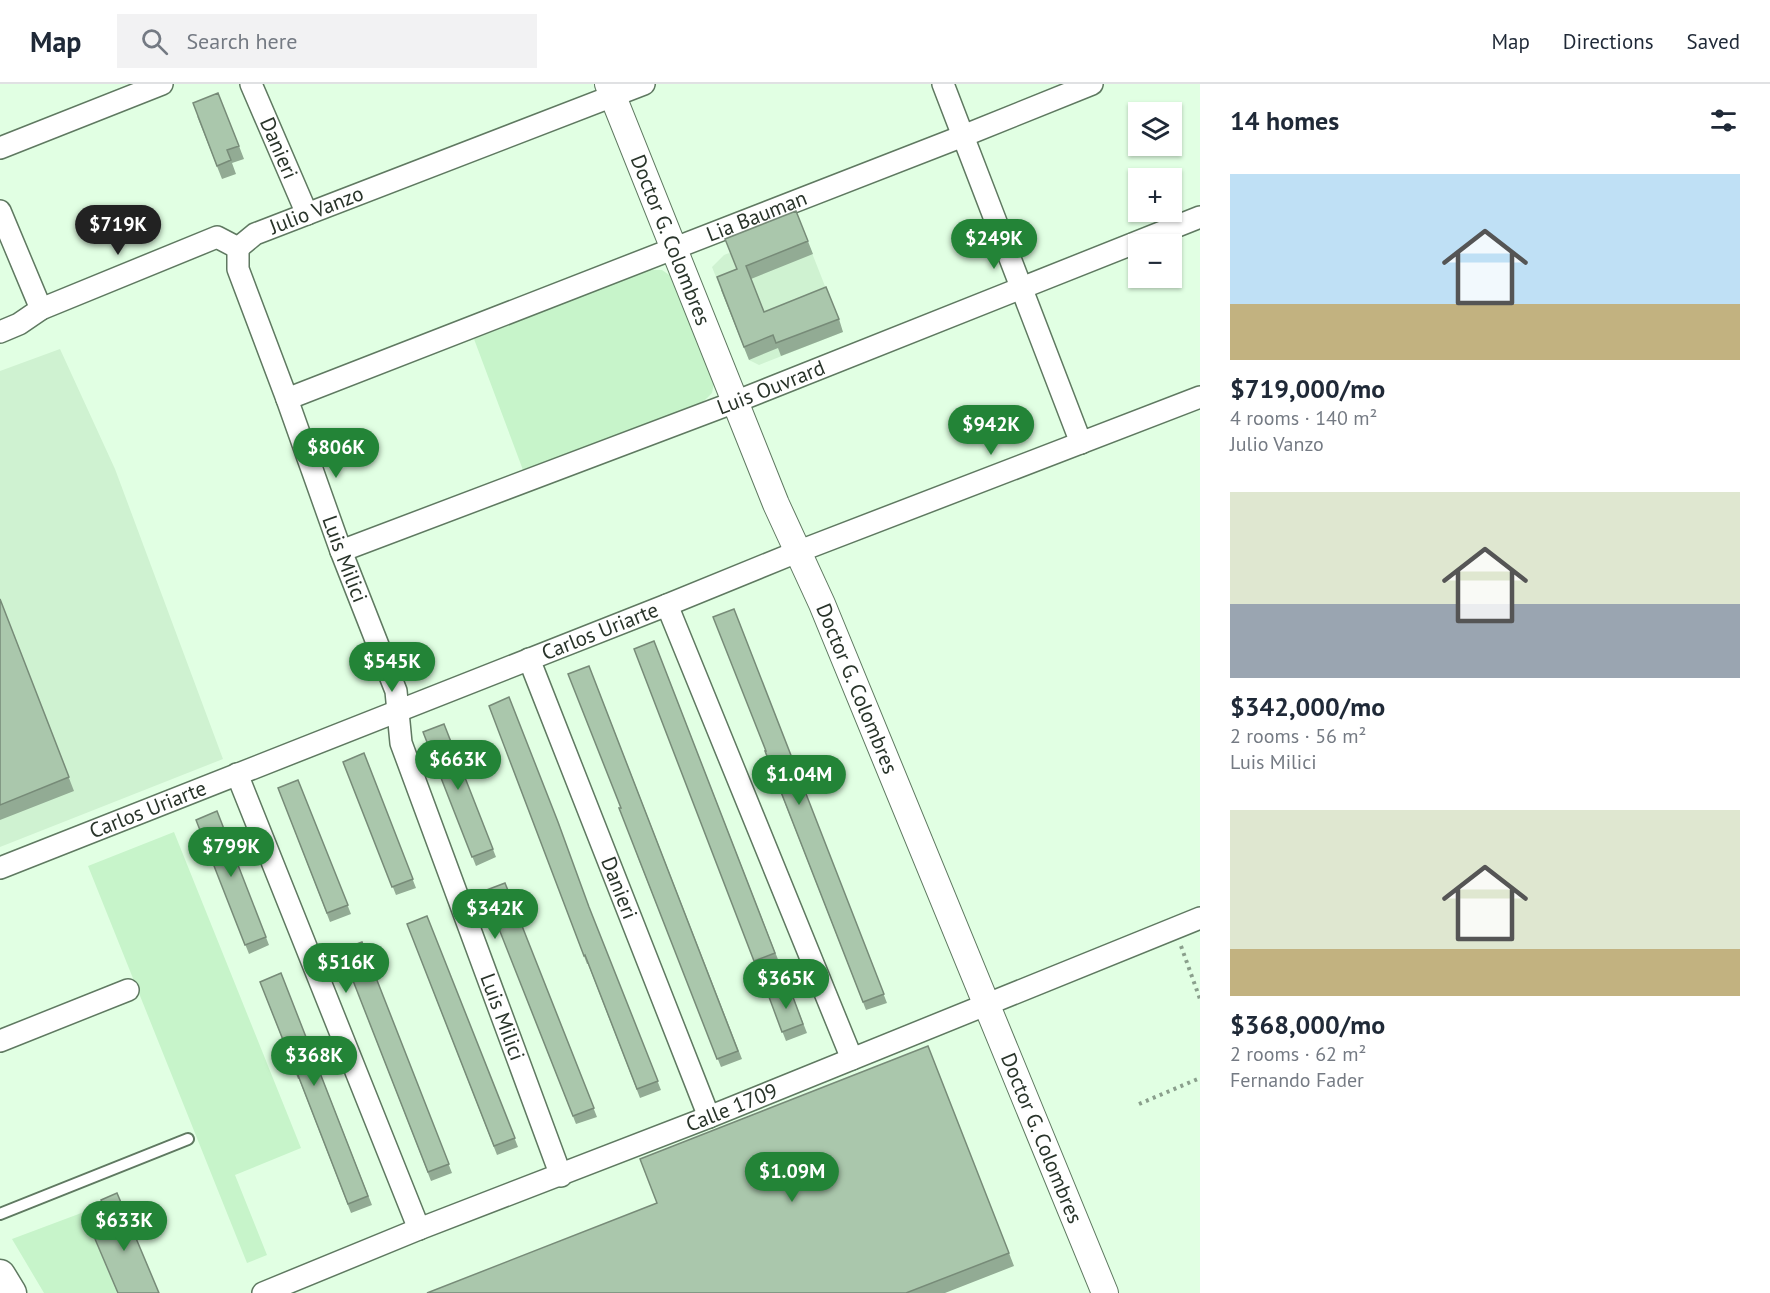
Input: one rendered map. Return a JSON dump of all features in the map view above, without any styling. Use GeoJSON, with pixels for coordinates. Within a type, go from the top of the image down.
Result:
{"type":"FeatureCollection","features":[{"type":"Feature","properties":{"kind":"main road"},"geometry":{"type":"LineString","coordinates":[[0,1275],[11,1293]]}},
{"type":"Feature","properties":{"kind":"street"},"geometry":{"type":"LineString","coordinates":[[0,148],[162,84]]}},
{"type":"Feature","properties":{"kind":"street","name":"Danieri"},"geometry":{"type":"LineString","coordinates":[[251,84],[307,214]]}},
{"type":"Feature","properties":{"kind":"street","name":"Julio Vanzo"},"geometry":{"type":"LineString","coordinates":[[238,248],[255,234],[611,90],[644,84]]}},
{"type":"Feature","properties":{"kind":"street"},"geometry":{"type":"LineString","coordinates":[[943,84],[1081,443]]}},
{"type":"Feature","properties":{"kind":"street","name":"Lia Bauman"},"geometry":{"type":"LineString","coordinates":[[287,399],[1092,84]]}},
{"type":"Feature","properties":{"kind":"street","name":"Doctor G. Colombres"},"geometry":{"type":"LineString","coordinates":[[611,90],[776,504],[822,604],[1105,1293]]}},
{"type":"Feature","properties":{"kind":"street"},"geometry":{"type":"LineString","coordinates":[[0,211],[41,309]]}},
{"type":"Feature","properties":{"kind":"street","name":"Luis Ouvrard"},"geometry":{"type":"LineString","coordinates":[[341,551],[735,402],[1200,217]]}},
{"type":"Feature","properties":{"kind":"street"},"geometry":{"type":"LineString","coordinates":[[0,332],[20,324],[41,309],[217,237],[238,248]]}},
{"type":"Feature","properties":{"kind":"street","name":"Luis Milici"},"geometry":{"type":"LineString","coordinates":[[238,248],[237,269],[287,399],[341,551],[396,691],[401,743],[561,1176]]}},
{"type":"Feature","properties":{"kind":"street","name":"Carlos Uriarte"},"geometry":{"type":"LineString","coordinates":[[0,868],[797,552],[1200,397]]}},
{"type":"Feature","properties":{"kind":"street"},"geometry":{"type":"LineString","coordinates":[[667,605],[852,1059]]}},
{"type":"Feature","properties":{"kind":"street","name":"Danieri"},"geometry":{"type":"LineString","coordinates":[[529,659],[709,1117]]}},
{"type":"Feature","properties":{"kind":"street"},"geometry":{"type":"LineString","coordinates":[[237,774],[419,1229]]}},
{"type":"Feature","properties":{"kind":"street","name":"Calle 1709"},"geometry":{"type":"LineString","coordinates":[[263,1293],[419,1229],[561,1176],[987,1006],[1200,918]]}},
{"type":"Feature","properties":{"kind":"street"},"geometry":{"type":"LineString","coordinates":[[0,1041],[128,990]]}},
{"type":"Feature","properties":{"kind":"lane"},"geometry":{"type":"LineString","coordinates":[[0,1214],[188,1139]]}},
{"type":"Feature","properties":{"kind":"path"},"geometry":{"type":"LineString","coordinates":[[1175,928],[1200,999]]}},
{"type":"Feature","properties":{"kind":"path"},"geometry":{"type":"LineString","coordinates":[[1139,1104],[1200,1078]]}},
{"type":"Feature","properties":{"kind":"shaded area"},"geometry":{"type":"Polygon","coordinates":[[[801,225],[843,332],[759,365],[749,360],[712,267],[724,255],[801,225]]]}},
{"type":"Feature","properties":{"kind":"shaded area"},"geometry":{"type":"Polygon","coordinates":[[[649,270],[662,270],[675,279],[714,383],[712,393],[703,402],[523,470],[474,339],[649,270]]]}},
{"type":"Feature","properties":{"kind":"shaded area"},"geometry":{"type":"Polygon","coordinates":[[[60,349],[115,469],[223,759],[0,847],[0,371],[60,349]]]}},
{"type":"Feature","properties":{"kind":"shaded area"},"geometry":{"type":"Polygon","coordinates":[[[174,832],[301,1148],[235,1175],[267,1255],[247,1263],[88,866],[174,832]]]}},
{"type":"Feature","properties":{"kind":"shaded area"},"geometry":{"type":"Polygon","coordinates":[[[119,1198],[117,1293],[84,1212],[119,1198]]]}},
{"type":"Feature","properties":{"kind":"shaded area"},"geometry":{"type":"Polygon","coordinates":[[[84,1212],[117,1293],[44,1293],[12,1239],[84,1212]]]}},
{"type":"Feature","properties":{"kind":"building"},"geometry":{"type":"Polygon","coordinates":[[[218,93],[239,146],[227,150],[231,160],[217,166],[193,103],[218,93]]]}},
{"type":"Feature","properties":{"kind":"building"},"geometry":{"type":"Polygon","coordinates":[[[796,211],[808,241],[746,266],[764,312],[826,287],[839,319],[776,343],[773,335],[744,347],[717,277],[737,269],[725,239],[796,211]]]}},
{"type":"Feature","properties":{"kind":"building"},"geometry":{"type":"Polygon","coordinates":[[[0,599],[69,777],[0,805],[0,599]]]}},
{"type":"Feature","properties":{"kind":"building"},"geometry":{"type":"Polygon","coordinates":[[[734,609],[884,994],[863,1002],[713,617],[734,609]]]}},
{"type":"Feature","properties":{"kind":"building"},"geometry":{"type":"Polygon","coordinates":[[[654,641],[775,953],[754,961],[634,649],[654,641]]]}},
{"type":"Feature","properties":{"kind":"building"},"geometry":{"type":"Polygon","coordinates":[[[589,666],[738,1051],[717,1059],[568,674],[589,666]]]}},
{"type":"Feature","properties":{"kind":"building"},"geometry":{"type":"Polygon","coordinates":[[[509,697],[658,1081],[637,1089],[489,706],[509,697]]]}},
{"type":"Feature","properties":{"kind":"building"},"geometry":{"type":"Polygon","coordinates":[[[444,724],[493,849],[472,857],[423,732],[444,724]]]}},
{"type":"Feature","properties":{"kind":"building"},"geometry":{"type":"Polygon","coordinates":[[[364,753],[413,879],[392,887],[343,762],[364,753]]]}},
{"type":"Feature","properties":{"kind":"building"},"geometry":{"type":"Polygon","coordinates":[[[298,780],[348,905],[327,913],[278,788],[298,780]]]}},
{"type":"Feature","properties":{"kind":"building"},"geometry":{"type":"Polygon","coordinates":[[[217,811],[266,937],[245,945],[196,820],[217,811]]]}},
{"type":"Feature","properties":{"kind":"building"},"geometry":{"type":"Polygon","coordinates":[[[505,883],[594,1108],[573,1116],[484,891],[505,883]]]}},
{"type":"Feature","properties":{"kind":"building"},"geometry":{"type":"Polygon","coordinates":[[[427,916],[515,1138],[494,1146],[407,924],[427,916]]]}},
{"type":"Feature","properties":{"kind":"building"},"geometry":{"type":"Polygon","coordinates":[[[362,942],[449,1164],[428,1172],[341,950],[362,942]]]}},
{"type":"Feature","properties":{"kind":"building"},"geometry":{"type":"Polygon","coordinates":[[[281,973],[368,1196],[348,1204],[260,982],[281,973]]]}},
{"type":"Feature","properties":{"kind":"building"},"geometry":{"type":"Polygon","coordinates":[[[790,989],[803,1024],[782,1032],[769,997],[790,989]]]}},
{"type":"Feature","properties":{"kind":"building"},"geometry":{"type":"Polygon","coordinates":[[[928,1046],[1009,1253],[906,1293],[427,1293],[657,1203],[640,1159],[928,1046]]]}},
{"type":"Feature","properties":{"kind":"building"},"geometry":{"type":"Polygon","coordinates":[[[117,1193],[159,1293],[118,1293],[95,1239],[113,1231],[101,1200],[117,1193]]]}}]}
